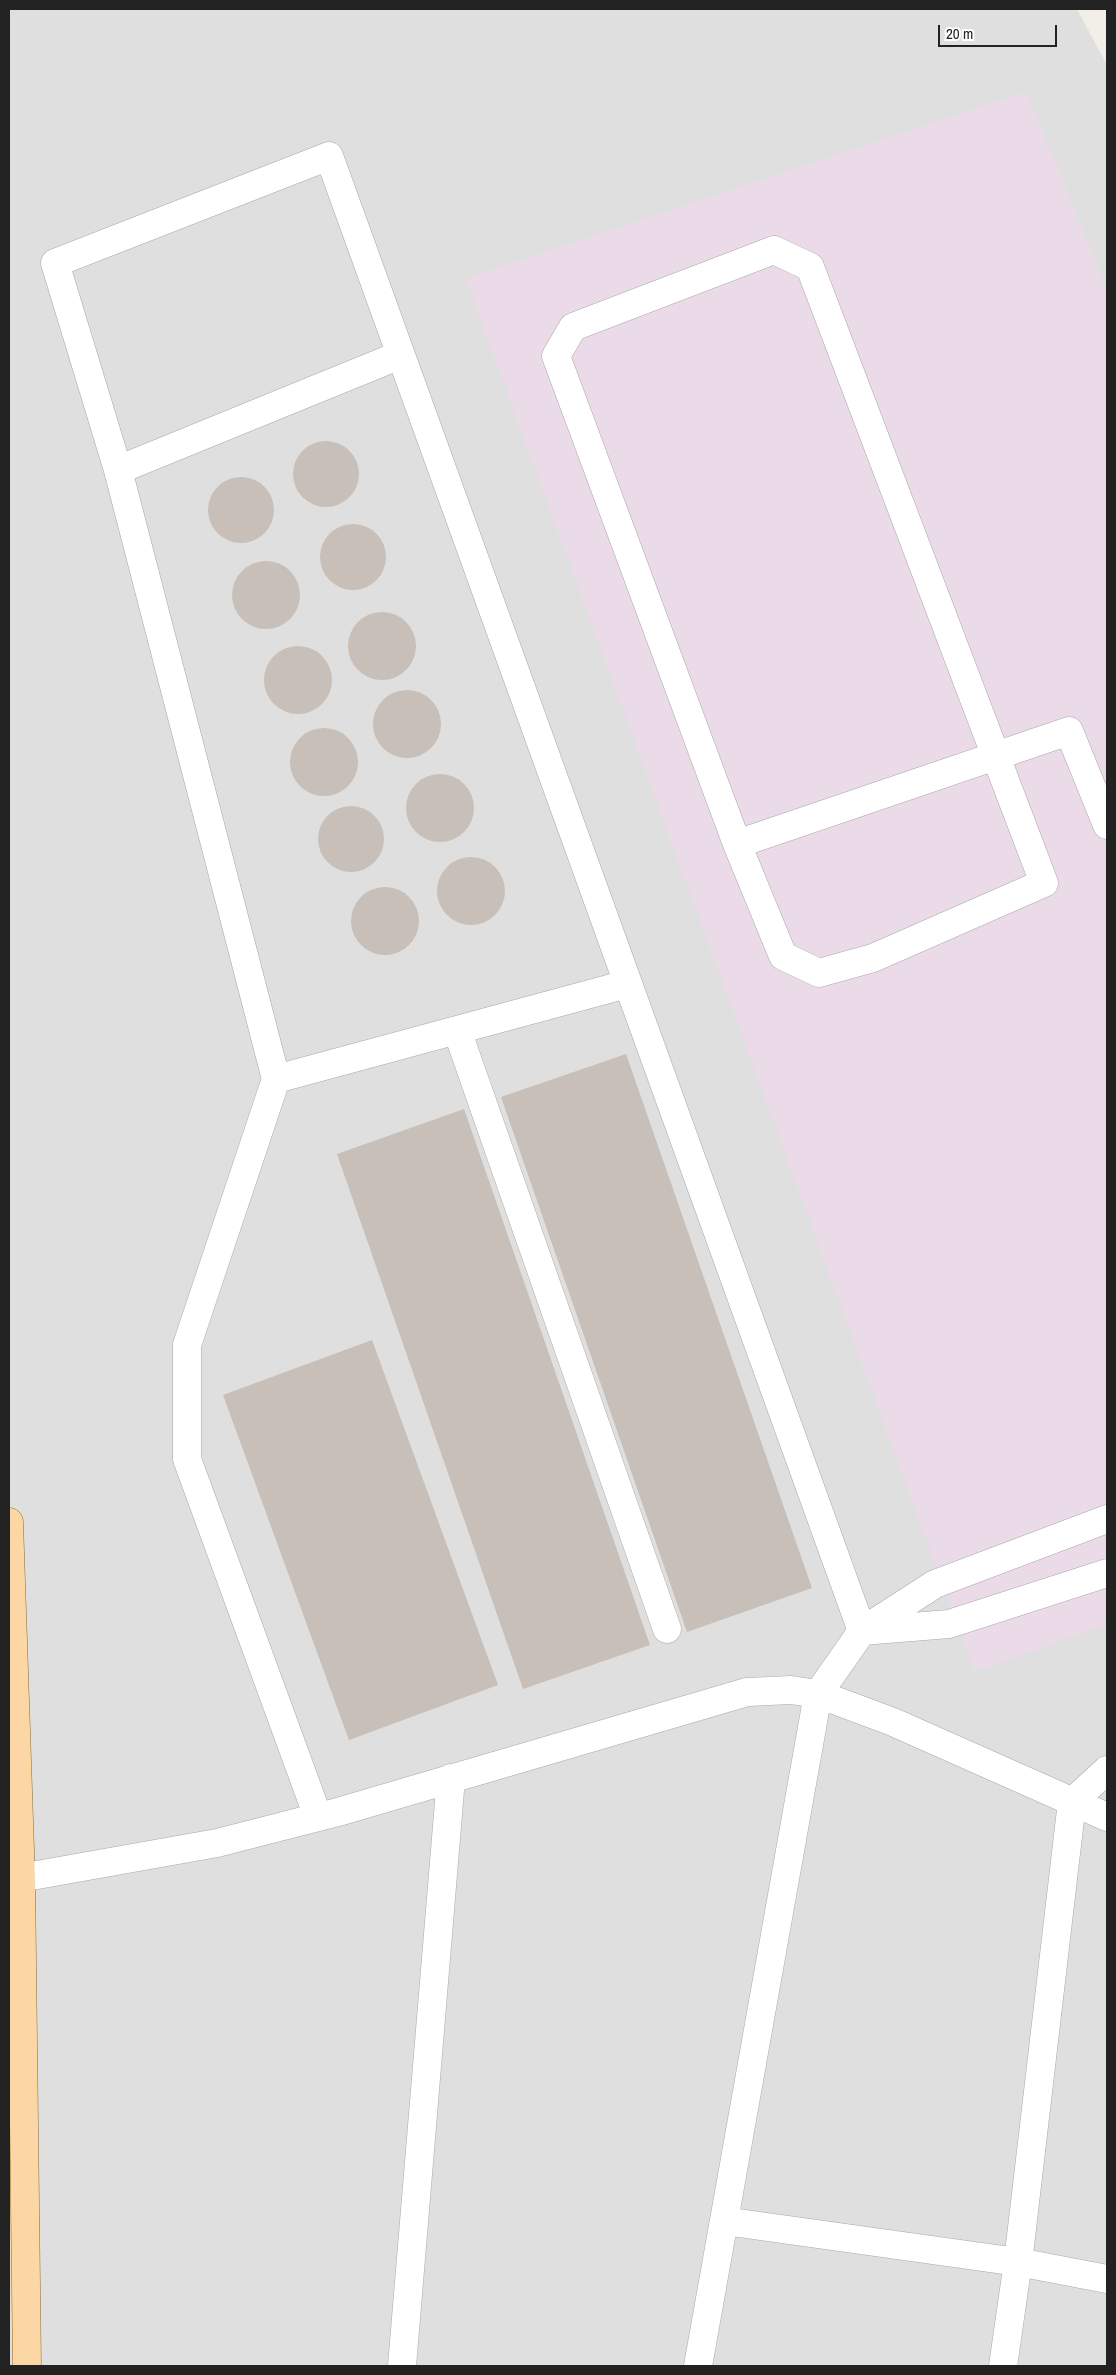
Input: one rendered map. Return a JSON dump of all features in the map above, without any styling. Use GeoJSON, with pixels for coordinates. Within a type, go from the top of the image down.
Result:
{"type":"FeatureCollection","features":[{"type":"Feature","properties":{"kind":"main road"},"geometry":{"type":"LineString","coordinates":[[9,1522],[15,1880],[27,2366]]}},
{"type":"Feature","properties":{"kind":"street"},"geometry":{"type":"LineString","coordinates":[[318,1817],[186,1459],[187,1345],[276,1078],[118,470],[55,263],[329,156],[862,1631]]}},
{"type":"Feature","properties":{"kind":"street"},"geometry":{"type":"LineString","coordinates":[[774,250],[810,267],[1044,884],[873,958],[819,973],[783,956],[737,844],[556,356],[573,327],[774,250]]}},
{"type":"Feature","properties":{"kind":"street"},"geometry":{"type":"LineString","coordinates":[[118,470],[400,355]]}},
{"type":"Feature","properties":{"kind":"street"},"geometry":{"type":"LineString","coordinates":[[737,844],[1069,731],[1107,824]]}},
{"type":"Feature","properties":{"kind":"street"},"geometry":{"type":"LineString","coordinates":[[276,1078],[627,984]]}},
{"type":"Feature","properties":{"kind":"street"},"geometry":{"type":"LineString","coordinates":[[457,1030],[667,1629]]}},
{"type":"Feature","properties":{"kind":"street"},"geometry":{"type":"LineString","coordinates":[[698,2366],[818,1694],[862,1631],[936,1584],[1107,1519]]}},
{"type":"Feature","properties":{"kind":"street"},"geometry":{"type":"LineString","coordinates":[[862,1631],[949,1624],[1107,1573]]}},
{"type":"Feature","properties":{"kind":"street"},"geometry":{"type":"LineString","coordinates":[[15,1880],[217,1843],[318,1817],[747,1692],[791,1690],[818,1694],[892,1722],[1107,1817]]}},
{"type":"Feature","properties":{"kind":"street"},"geometry":{"type":"LineString","coordinates":[[1003,2366],[1018,2262],[1072,1802],[1107,1770]]}},
{"type":"Feature","properties":{"kind":"street"},"geometry":{"type":"LineString","coordinates":[[402,2366],[451,1778]]}},
{"type":"Feature","properties":{"kind":"street"},"geometry":{"type":"LineString","coordinates":[[724,2221],[1018,2262],[1107,2280]]}},
{"type":"Feature","properties":{"kind":"shaded area"},"geometry":{"type":"Polygon","coordinates":[[[9,9],[1077,9],[1107,65],[1107,2366],[9,2366],[9,9]]]}},
{"type":"Feature","properties":{"kind":"shaded area"},"geometry":{"type":"Polygon","coordinates":[[[1027,92],[1107,291],[1107,1624],[975,1672],[466,279],[1027,92]]]}},
{"type":"Feature","properties":{"kind":"building"},"geometry":{"type":"Polygon","coordinates":[[[326,441],[338,444],[349,451],[356,462],[359,474],[356,486],[349,497],[338,504],[326,507],[314,504],[303,497],[296,486],[293,474],[296,462],[303,451],[314,444],[326,441]]]}},
{"type":"Feature","properties":{"kind":"building"},"geometry":{"type":"Polygon","coordinates":[[[234,477],[248,477],[260,482],[269,491],[274,503],[272,523],[265,534],[248,543],[234,543],[222,538],[213,529],[208,517],[208,503],[213,491],[222,482],[234,477]]]}},
{"type":"Feature","properties":{"kind":"building"},"geometry":{"type":"Polygon","coordinates":[[[353,524],[366,527],[376,534],[383,544],[386,557],[383,570],[376,580],[366,587],[353,590],[340,587],[330,580],[323,570],[320,557],[323,544],[330,534],[340,527],[353,524]]]}},
{"type":"Feature","properties":{"kind":"building"},"geometry":{"type":"Polygon","coordinates":[[[266,561],[279,564],[290,571],[297,582],[300,595],[297,608],[290,619],[279,626],[266,629],[253,626],[242,619],[235,608],[232,595],[235,582],[242,571],[253,564],[266,561]]]}},
{"type":"Feature","properties":{"kind":"building"},"geometry":{"type":"Polygon","coordinates":[[[382,612],[395,615],[406,622],[413,633],[416,646],[413,659],[406,670],[395,677],[382,680],[369,677],[358,670],[351,659],[348,646],[351,633],[358,622],[369,615],[382,612]]]}},
{"type":"Feature","properties":{"kind":"building"},"geometry":{"type":"Polygon","coordinates":[[[298,646],[311,649],[322,656],[329,667],[332,680],[329,693],[322,704],[311,711],[298,714],[285,711],[274,704],[267,693],[264,680],[267,667],[274,656],[285,649],[298,646]]]}},
{"type":"Feature","properties":{"kind":"building"},"geometry":{"type":"Polygon","coordinates":[[[407,690],[420,693],[431,700],[438,711],[441,724],[438,737],[431,748],[420,755],[407,758],[394,755],[383,748],[376,737],[373,724],[376,711],[383,700],[394,693],[407,690]]]}},
{"type":"Feature","properties":{"kind":"building"},"geometry":{"type":"Polygon","coordinates":[[[331,728],[343,734],[352,743],[358,755],[356,775],[348,786],[331,796],[317,796],[300,786],[292,775],[290,755],[300,738],[311,730],[331,728]]]}},
{"type":"Feature","properties":{"kind":"building"},"geometry":{"type":"Polygon","coordinates":[[[440,774],[453,777],[464,784],[471,795],[474,808],[471,821],[464,832],[453,839],[440,842],[427,839],[416,832],[409,821],[406,808],[409,795],[416,784],[427,777],[440,774]]]}},
{"type":"Feature","properties":{"kind":"building"},"geometry":{"type":"Polygon","coordinates":[[[351,806],[363,809],[374,816],[381,827],[384,839],[381,851],[374,862],[363,869],[351,872],[339,869],[328,862],[321,851],[318,839],[321,827],[328,816],[339,809],[351,806]]]}},
{"type":"Feature","properties":{"kind":"building"},"geometry":{"type":"Polygon","coordinates":[[[471,857],[484,860],[495,867],[502,878],[505,891],[502,904],[495,915],[484,922],[471,925],[458,922],[447,915],[440,904],[437,891],[440,878],[447,867],[458,860],[471,857]]]}},
{"type":"Feature","properties":{"kind":"building"},"geometry":{"type":"Polygon","coordinates":[[[385,887],[398,889],[409,897],[417,908],[419,921],[417,934],[409,945],[398,953],[385,955],[372,953],[361,945],[353,934],[351,921],[353,908],[361,897],[372,889],[385,887]]]}},
{"type":"Feature","properties":{"kind":"building"},"geometry":{"type":"Polygon","coordinates":[[[626,1054],[812,1588],[687,1632],[501,1097],[626,1054]]]}},
{"type":"Feature","properties":{"kind":"building"},"geometry":{"type":"Polygon","coordinates":[[[464,1109],[650,1645],[523,1689],[337,1154],[464,1109]]]}},
{"type":"Feature","properties":{"kind":"building"},"geometry":{"type":"Polygon","coordinates":[[[372,1340],[498,1685],[349,1740],[223,1395],[372,1340]]]}}]}
